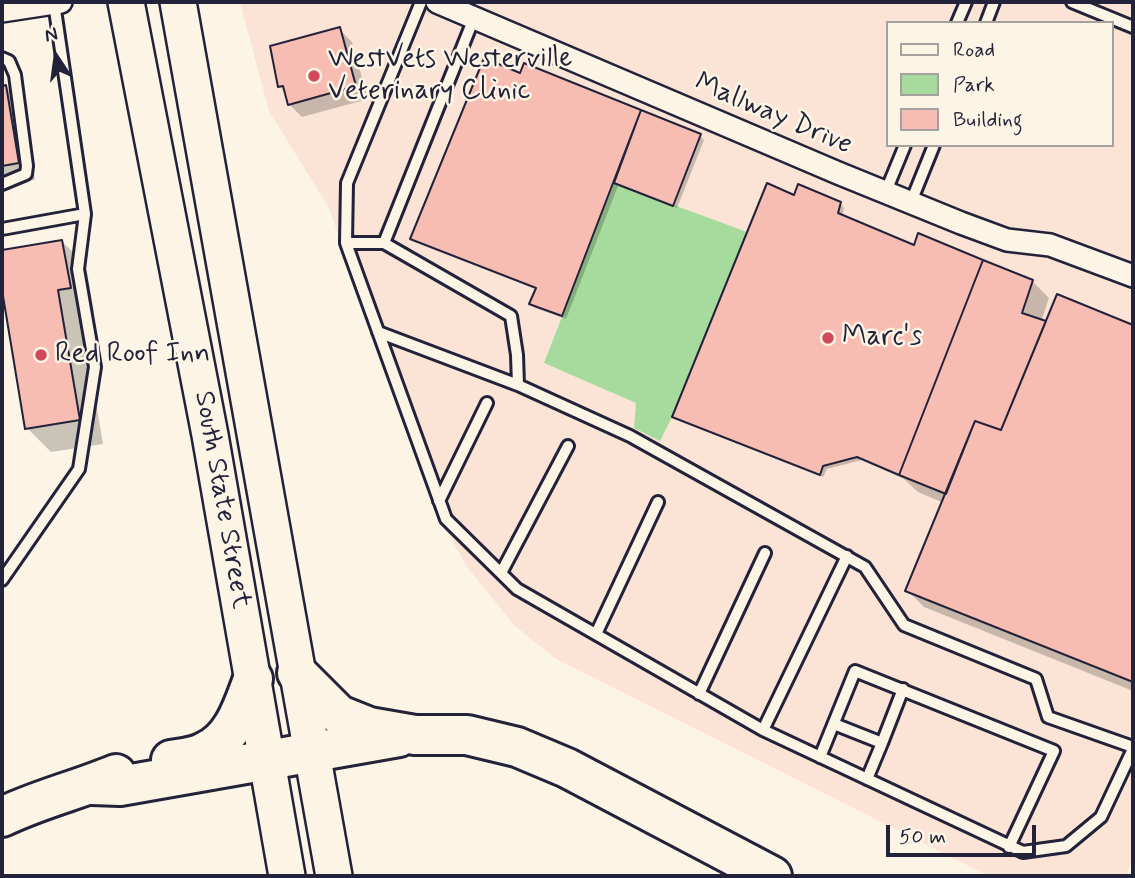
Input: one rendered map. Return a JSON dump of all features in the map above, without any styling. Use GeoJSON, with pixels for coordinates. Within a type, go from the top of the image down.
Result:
{"type":"FeatureCollection","features":[{"type":"Feature","properties":{"kind":"highway"},"geometry":{"type":"LineString","coordinates":[[297,673],[339,715],[369,727],[415,734],[467,735],[517,747],[568,768],[772,876]]}},
{"type":"Feature","properties":{"kind":"highway"},"geometry":{"type":"LineString","coordinates":[[2,817],[30,804],[92,785],[119,773],[204,752],[229,732],[253,680]]}},
{"type":"Feature","properties":{"kind":"highway"},"geometry":{"type":"LineString","coordinates":[[92,785],[120,786],[415,734]]}},
{"type":"Feature","properties":{"kind":"main road","name":"South State Street"},"geometry":{"type":"LineString","coordinates":[[126,2],[210,435],[287,876]]}},
{"type":"Feature","properties":{"kind":"main road","name":"South State Street"},"geometry":{"type":"LineString","coordinates":[[178,2],[334,876]]}},
{"type":"Feature","properties":{"kind":"street"},"geometry":{"type":"LineString","coordinates":[[2,11],[58,2]]}},
{"type":"Feature","properties":{"kind":"street","name":"Mallway Drive"},"geometry":{"type":"LineString","coordinates":[[436,2],[838,173],[1007,240],[1050,245],[1133,276]]}},
{"type":"Feature","properties":{"kind":"lane"},"geometry":{"type":"LineString","coordinates":[[2,580],[79,469],[95,367],[78,270],[85,214],[58,2]]}},
{"type":"Feature","properties":{"kind":"lane"},"geometry":{"type":"LineString","coordinates":[[378,332],[518,385],[630,436],[865,567],[904,625],[1036,679],[1048,717],[1133,748],[1101,817],[1066,846],[1023,852],[1009,847],[763,730],[517,589],[446,519],[439,501],[378,332],[346,243],[347,183],[421,2]]}},
{"type":"Feature","properties":{"kind":"lane"},"geometry":{"type":"LineString","coordinates":[[958,21],[966,2]]}},
{"type":"Feature","properties":{"kind":"lane"},"geometry":{"type":"LineString","coordinates":[[986,21],[994,2]]}},
{"type":"Feature","properties":{"kind":"lane"},"geometry":{"type":"LineString","coordinates":[[1072,2],[1133,27]]}},
{"type":"Feature","properties":{"kind":"lane"},"geometry":{"type":"LineString","coordinates":[[384,243],[474,18]]}},
{"type":"Feature","properties":{"kind":"lane"},"geometry":{"type":"LineString","coordinates":[[2,58],[9,61],[15,75],[27,166],[26,174],[2,184]]}},
{"type":"Feature","properties":{"kind":"lane"},"geometry":{"type":"LineString","coordinates":[[886,191],[904,147]]}},
{"type":"Feature","properties":{"kind":"lane"},"geometry":{"type":"LineString","coordinates":[[911,202],[933,147]]}},
{"type":"Feature","properties":{"kind":"lane"},"geometry":{"type":"LineString","coordinates":[[2,229],[85,214]]}},
{"type":"Feature","properties":{"kind":"lane"},"geometry":{"type":"LineString","coordinates":[[346,243],[384,243],[511,316],[518,385]]}},
{"type":"Feature","properties":{"kind":"lane"},"geometry":{"type":"LineString","coordinates":[[439,501],[487,403]]}},
{"type":"Feature","properties":{"kind":"lane"},"geometry":{"type":"LineString","coordinates":[[501,573],[568,446]]}},
{"type":"Feature","properties":{"kind":"lane"},"geometry":{"type":"LineString","coordinates":[[596,634],[658,502]]}},
{"type":"Feature","properties":{"kind":"lane"},"geometry":{"type":"LineString","coordinates":[[699,694],[765,553]]}},
{"type":"Feature","properties":{"kind":"lane"},"geometry":{"type":"LineString","coordinates":[[763,730],[847,556]]}},
{"type":"Feature","properties":{"kind":"lane"},"geometry":{"type":"LineString","coordinates":[[820,757],[855,671],[1054,751],[1009,847]]}},
{"type":"Feature","properties":{"kind":"lane"},"geometry":{"type":"LineString","coordinates":[[867,779],[903,689]]}},
{"type":"Feature","properties":{"kind":"lane"},"geometry":{"type":"LineString","coordinates":[[834,724],[882,743]]}},
{"type":"Feature","properties":{"kind":"shaded area"},"geometry":{"type":"Polygon","coordinates":[[[240,2],[1133,2],[1133,858],[1126,876],[989,876],[556,659],[514,625],[467,567],[433,506],[329,208],[269,111],[240,2]]]}},
{"type":"Feature","properties":{"kind":"green space"},"geometry":{"type":"Polygon","coordinates":[[[614,183],[747,232],[660,441],[634,428],[636,403],[544,363],[614,183]]]}},
{"type":"Feature","properties":{"kind":"building","name":"WestVets Westerville Veterinary Clinic"},"geometry":{"type":"Polygon","coordinates":[[[340,27],[356,86],[288,105],[283,86],[278,87],[270,46],[340,27]]]}},
{"type":"Feature","properties":{"kind":"building"},"geometry":{"type":"Polygon","coordinates":[[[484,58],[520,73],[524,63],[641,110],[562,316],[529,304],[536,288],[410,239],[484,58]]]}},
{"type":"Feature","properties":{"kind":"building"},"geometry":{"type":"Polygon","coordinates":[[[6,85],[19,163],[2,166],[2,86],[6,85]]]}},
{"type":"Feature","properties":{"kind":"building"},"geometry":{"type":"Polygon","coordinates":[[[641,110],[701,134],[673,206],[614,183],[641,110]]]}},
{"type":"Feature","properties":{"kind":"building","name":"Marc's"},"geometry":{"type":"Polygon","coordinates":[[[767,183],[794,195],[798,184],[841,202],[838,213],[914,245],[918,233],[983,260],[899,475],[857,457],[823,466],[820,475],[672,417],[767,183]]]}},
{"type":"Feature","properties":{"kind":"building","name":"Red Roof Inn"},"geometry":{"type":"Polygon","coordinates":[[[62,240],[71,288],[58,290],[80,420],[25,429],[2,290],[2,250],[62,240]]]}},
{"type":"Feature","properties":{"kind":"building"},"geometry":{"type":"Polygon","coordinates":[[[983,260],[1033,280],[1022,313],[1046,321],[1001,430],[975,421],[946,494],[899,475],[983,260]]]}},
{"type":"Feature","properties":{"kind":"building"},"geometry":{"type":"Polygon","coordinates":[[[1057,294],[1133,325],[1133,682],[905,591],[975,421],[1001,430],[1057,294]]]}},
{"type":"Feature","properties":{"kind":"place","name":"WestVets Westerville Veterinary Clinic"},"geometry":{"type":"Point","coordinates":[314,76]}},
{"type":"Feature","properties":{"kind":"place","name":"Marc's"},"geometry":{"type":"Point","coordinates":[828,338]}},
{"type":"Feature","properties":{"kind":"place","name":"Red Roof Inn"},"geometry":{"type":"Point","coordinates":[41,355]}}]}
